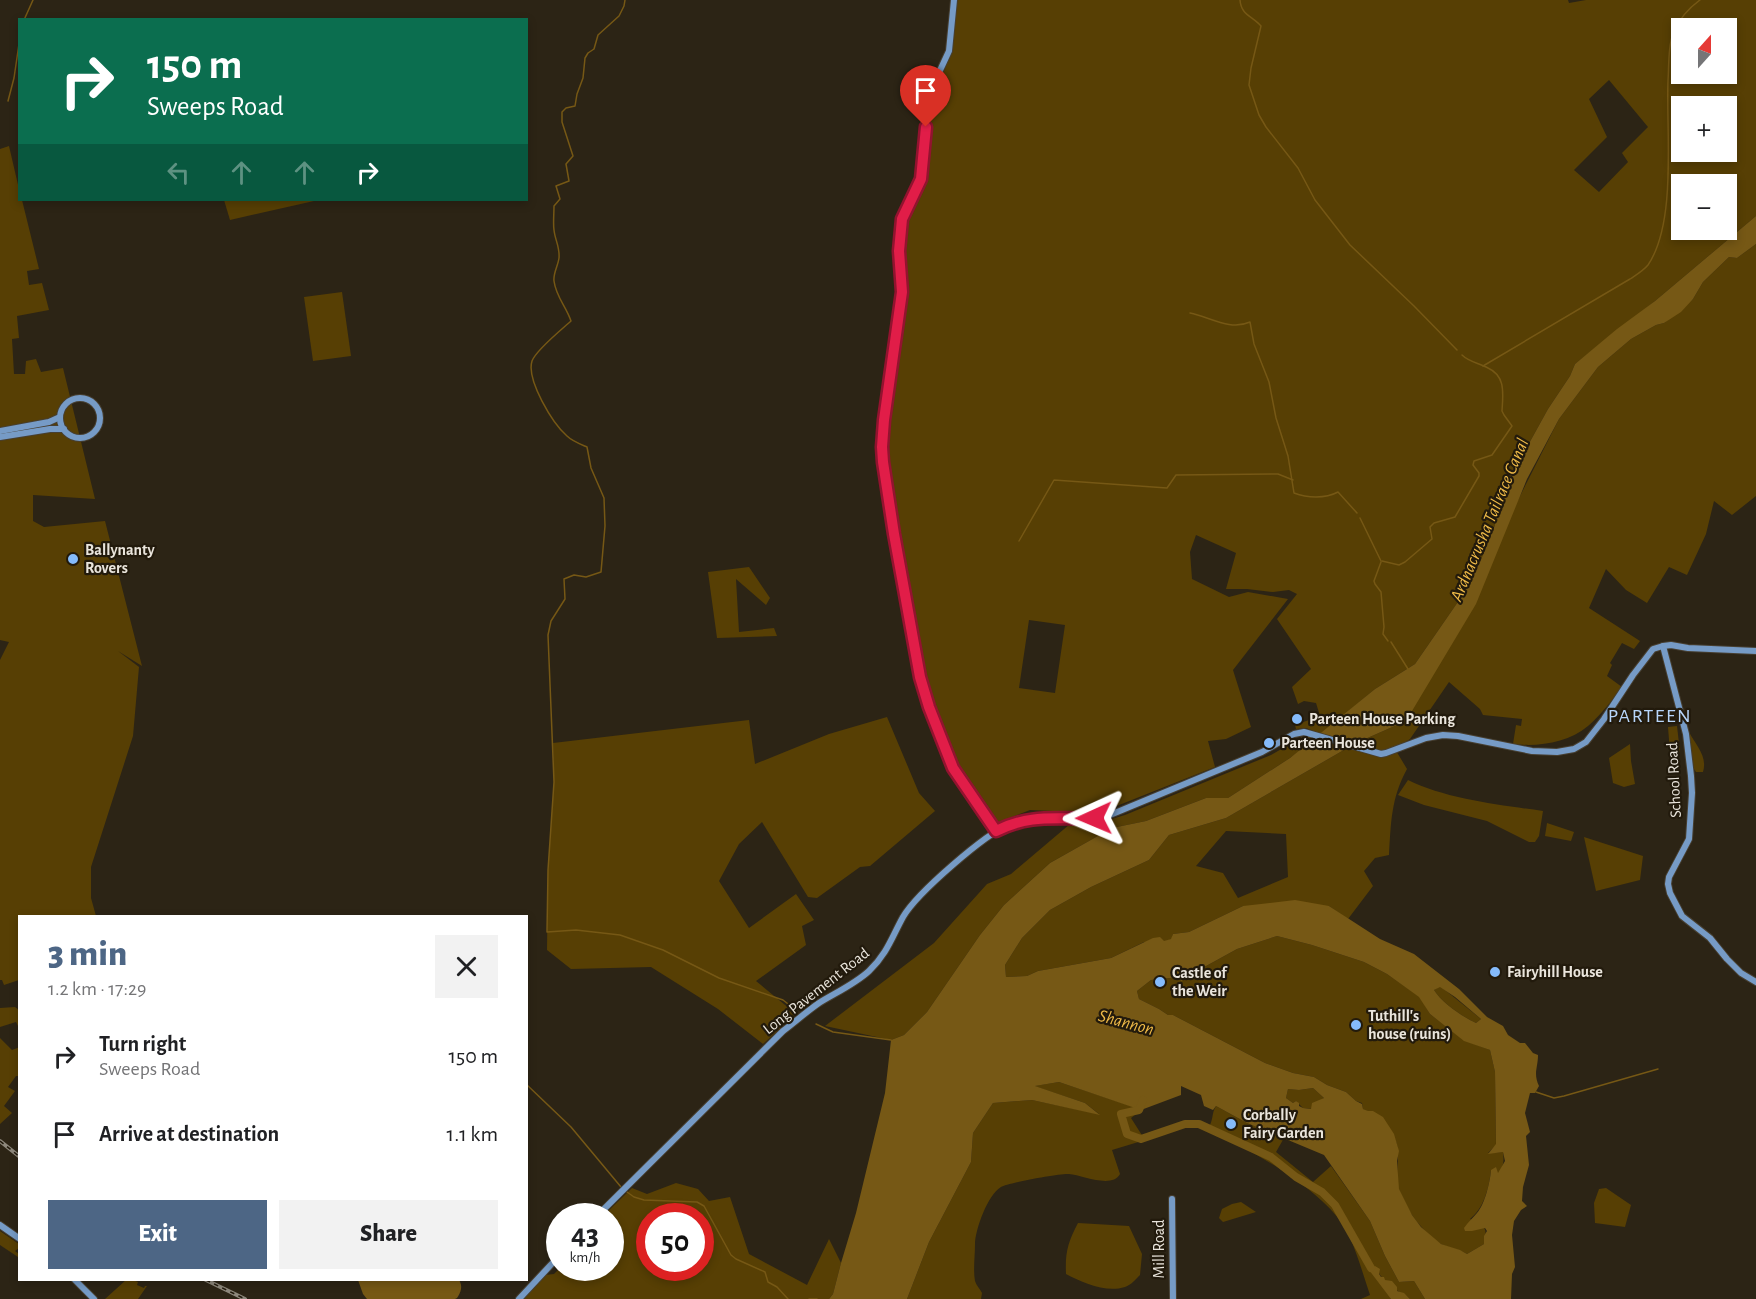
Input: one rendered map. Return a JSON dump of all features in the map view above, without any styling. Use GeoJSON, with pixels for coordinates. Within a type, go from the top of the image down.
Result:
{"type":"FeatureCollection","features":[{"type":"Feature","properties":{"kind":"street"},"geometry":{"type":"LineString","coordinates":[[954,0],[949,51],[930,92],[921,179],[902,219],[899,251],[902,292],[882,447],[894,534],[923,687],[953,768],[996,831]]}},
{"type":"Feature","properties":{"kind":"street"},"geometry":{"type":"LineString","coordinates":[[77,398],[91,402],[99,414],[96,429],[88,436],[76,437],[67,433],[60,417],[65,405],[77,398]]}},
{"type":"Feature","properties":{"kind":"street"},"geometry":{"type":"LineString","coordinates":[[0,431],[49,422],[60,417]]}},
{"type":"Feature","properties":{"kind":"street"},"geometry":{"type":"LineString","coordinates":[[0,437],[64,429]]}},
{"type":"Feature","properties":{"kind":"street"},"geometry":{"type":"LineString","coordinates":[[1663,646],[1756,651]]}},
{"type":"Feature","properties":{"kind":"street","name":"Long Pavement Road"},"geometry":{"type":"LineString","coordinates":[[610,1203],[783,1031],[868,972],[882,957],[903,917],[916,899],[996,831],[1030,819],[1077,819],[1110,815],[1262,752],[1294,734],[1304,732],[1374,753],[1386,753],[1426,738],[1443,735],[1532,751],[1557,752],[1576,749],[1586,742],[1604,719],[1646,658],[1653,650],[1663,646]]}},
{"type":"Feature","properties":{"kind":"street","name":"School Road"},"geometry":{"type":"LineString","coordinates":[[1663,646],[1686,735],[1691,776],[1689,839],[1669,877],[1670,893],[1682,916],[1710,938],[1742,973],[1756,982]]}},
{"type":"Feature","properties":{"kind":"street","name":"Mill Road"},"geometry":{"type":"LineString","coordinates":[[1172,1199],[1173,1299]]}},
{"type":"Feature","properties":{"kind":"street"},"geometry":{"type":"LineString","coordinates":[[0,1225],[18,1238]]}},
{"type":"Feature","properties":{"kind":"street"},"geometry":{"type":"LineString","coordinates":[[519,1299],[546,1270]]}},
{"type":"Feature","properties":{"kind":"street"},"geometry":{"type":"LineString","coordinates":[[76,1281],[94,1299]]}},
{"type":"Feature","properties":{"kind":"shaded area"},"geometry":{"type":"Polygon","coordinates":[[[957,0],[1568,0],[1569,3],[1586,0],[1756,0],[1756,216],[1737,232],[1737,174],[1671,174],[1671,240],[1727,240],[1575,364],[1522,456],[1517,469],[1504,482],[1494,501],[1495,525],[1480,562],[1462,596],[1415,664],[1375,689],[1321,734],[1306,728],[1296,729],[1295,725],[1320,716],[1316,703],[1304,701],[1298,704],[1292,687],[1311,669],[1277,619],[1297,594],[1289,590],[1273,592],[1226,589],[1236,553],[1196,535],[1190,552],[1192,579],[1229,597],[1248,592],[1288,599],[1233,670],[1251,727],[1226,739],[1208,741],[1215,767],[1104,811],[1030,810],[997,823],[967,785],[930,701],[910,610],[894,518],[885,445],[901,318],[903,221],[926,170],[931,101],[948,61],[957,0]],[[1609,80],[1589,99],[1607,137],[1574,170],[1599,192],[1628,162],[1622,153],[1648,127],[1609,80]],[[1029,620],[1019,688],[1055,693],[1065,625],[1029,620]]]}},
{"type":"Feature","properties":{"kind":"shaded area"},"geometry":{"type":"Polygon","coordinates":[[[9,146],[18,185],[18,201],[22,201],[39,269],[27,271],[29,285],[42,283],[49,310],[17,316],[19,338],[12,339],[14,374],[25,374],[26,361],[36,359],[41,372],[63,368],[95,499],[33,495],[33,521],[44,527],[105,521],[142,666],[118,651],[139,667],[133,736],[91,867],[91,898],[96,915],[18,915],[18,980],[4,985],[0,980],[0,660],[9,642],[0,640],[0,149],[9,146]]]}},
{"type":"Feature","properties":{"kind":"shaded area"},"geometry":{"type":"Polygon","coordinates":[[[224,201],[314,201],[230,220],[224,201]]]}},
{"type":"Feature","properties":{"kind":"shaded area"},"geometry":{"type":"Polygon","coordinates":[[[1756,244],[1756,496],[1732,515],[1714,501],[1706,534],[1687,575],[1669,567],[1647,603],[1626,590],[1606,569],[1589,608],[1640,641],[1634,649],[1622,643],[1610,663],[1612,665],[1607,676],[1622,687],[1593,722],[1580,732],[1562,740],[1532,745],[1513,744],[1516,725],[1521,726],[1522,719],[1483,715],[1480,709],[1449,682],[1410,739],[1395,749],[1407,769],[1395,801],[1389,855],[1375,858],[1364,871],[1373,886],[1348,919],[1329,906],[1243,906],[1189,932],[1173,934],[1172,939],[1164,942],[1144,942],[1111,958],[1038,971],[1027,976],[1006,977],[1005,965],[1022,938],[1050,910],[1091,887],[1149,860],[1169,835],[1226,818],[1356,743],[1406,721],[1559,419],[1598,367],[1631,339],[1664,323],[1693,299],[1703,282],[1729,257],[1737,258],[1756,244]],[[1226,831],[1196,866],[1223,873],[1238,898],[1288,877],[1286,834],[1226,831]]]}},
{"type":"Feature","properties":{"kind":"shaded area"},"geometry":{"type":"Polygon","coordinates":[[[342,292],[351,356],[313,361],[304,297],[342,292]]]}},
{"type":"Feature","properties":{"kind":"shaded area"},"geometry":{"type":"Polygon","coordinates":[[[749,567],[770,598],[766,605],[736,579],[739,632],[774,628],[777,636],[717,638],[708,572],[749,567]]]}},
{"type":"Feature","properties":{"kind":"shaded area"},"geometry":{"type":"Polygon","coordinates":[[[887,717],[919,793],[935,811],[870,866],[860,867],[817,898],[808,897],[762,822],[739,844],[719,881],[749,928],[796,894],[814,920],[802,926],[806,945],[756,981],[796,1014],[763,1044],[718,1009],[651,967],[571,969],[547,950],[548,870],[554,782],[553,743],[749,720],[755,764],[829,734],[887,717]]]}},
{"type":"Feature","properties":{"kind":"shaded area"},"geometry":{"type":"Polygon","coordinates":[[[1677,726],[1680,752],[1670,753],[1668,727],[1677,726]]]}},
{"type":"Feature","properties":{"kind":"shaded area"},"geometry":{"type":"Polygon","coordinates":[[[1687,732],[1702,755],[1703,772],[1696,772],[1694,769],[1687,732]]]}},
{"type":"Feature","properties":{"kind":"shaded area"},"geometry":{"type":"Polygon","coordinates":[[[1304,736],[1318,737],[1228,798],[1206,798],[1146,821],[1112,828],[1050,863],[1004,905],[980,935],[927,1012],[904,1035],[891,1040],[825,1026],[934,943],[987,884],[1011,874],[1070,824],[1101,822],[1125,815],[1271,755],[1304,736]]]}},
{"type":"Feature","properties":{"kind":"shaded area"},"geometry":{"type":"Polygon","coordinates":[[[1630,744],[1635,784],[1624,787],[1613,783],[1609,758],[1630,744]]]}},
{"type":"Feature","properties":{"kind":"shaded area"},"geometry":{"type":"Polygon","coordinates":[[[1408,780],[1456,797],[1543,811],[1539,836],[1535,842],[1529,842],[1487,821],[1424,805],[1398,795],[1408,780]]]}},
{"type":"Feature","properties":{"kind":"shaded area"},"geometry":{"type":"Polygon","coordinates":[[[1547,823],[1574,832],[1571,841],[1545,836],[1547,823]]]}},
{"type":"Feature","properties":{"kind":"shaded area"},"geometry":{"type":"Polygon","coordinates":[[[1584,837],[1643,856],[1640,880],[1596,891],[1584,837]]]}},
{"type":"Feature","properties":{"kind":"shaded area"},"geometry":{"type":"Polygon","coordinates":[[[1277,936],[1364,962],[1387,974],[1420,997],[1430,1014],[1464,1040],[1490,1050],[1495,1072],[1496,1145],[1488,1153],[1503,1152],[1503,1161],[1498,1174],[1491,1170],[1485,1197],[1479,1209],[1470,1219],[1484,1228],[1486,1234],[1484,1244],[1467,1254],[1441,1244],[1417,1222],[1399,1190],[1398,1153],[1395,1139],[1381,1121],[1363,1109],[1362,1103],[1346,1092],[1314,1077],[1293,1073],[1265,1063],[1139,999],[1137,991],[1151,980],[1188,976],[1237,949],[1277,936]]]}},
{"type":"Feature","properties":{"kind":"shaded area"},"geometry":{"type":"Polygon","coordinates":[[[1440,986],[1481,1019],[1476,1023],[1447,1005],[1434,990],[1440,986]]]}},
{"type":"Feature","properties":{"kind":"shaded area"},"geometry":{"type":"Polygon","coordinates":[[[15,1007],[18,1009],[18,1026],[16,1022],[0,1027],[0,1008],[15,1007]]]}},
{"type":"Feature","properties":{"kind":"shaded area"},"geometry":{"type":"Polygon","coordinates":[[[0,1038],[12,1050],[18,1048],[18,1076],[8,1087],[15,1091],[4,1106],[12,1113],[0,1124],[0,1038]]]}},
{"type":"Feature","properties":{"kind":"shaded area"},"geometry":{"type":"Polygon","coordinates":[[[1059,1082],[1140,1109],[1131,1118],[1145,1140],[1112,1150],[1120,1174],[1116,1178],[1104,1181],[1064,1174],[1013,1183],[996,1191],[983,1213],[976,1238],[974,1277],[982,1293],[981,1299],[907,1299],[929,1242],[971,1162],[973,1133],[993,1103],[1032,1100],[1099,1114],[1085,1103],[1034,1086],[1059,1082]]]}},
{"type":"Feature","properties":{"kind":"shaded area"},"geometry":{"type":"Polygon","coordinates":[[[1313,1088],[1324,1098],[1312,1109],[1303,1108],[1296,1101],[1293,1103],[1286,1098],[1288,1089],[1313,1088]]]}},
{"type":"Feature","properties":{"kind":"shaded area"},"geometry":{"type":"Polygon","coordinates":[[[1216,1106],[1247,1123],[1284,1138],[1276,1152],[1313,1182],[1331,1166],[1370,1221],[1399,1282],[1414,1281],[1425,1299],[1410,1299],[1394,1289],[1384,1280],[1375,1266],[1391,1299],[1361,1299],[1370,1295],[1348,1233],[1338,1217],[1285,1172],[1265,1159],[1207,1130],[1216,1106]]]}},
{"type":"Feature","properties":{"kind":"shaded area"},"geometry":{"type":"Polygon","coordinates":[[[676,1183],[698,1189],[709,1201],[730,1197],[749,1254],[807,1285],[829,1239],[841,1263],[833,1294],[829,1299],[522,1299],[545,1275],[546,1281],[624,1281],[624,1203],[616,1203],[632,1188],[647,1194],[676,1183]]]}},
{"type":"Feature","properties":{"kind":"shaded area"},"geometry":{"type":"Polygon","coordinates":[[[1606,1188],[1631,1205],[1625,1227],[1595,1223],[1594,1203],[1599,1189],[1606,1188]]]}},
{"type":"Feature","properties":{"kind":"shaded area"},"geometry":{"type":"Polygon","coordinates":[[[1241,1202],[1256,1212],[1223,1222],[1219,1218],[1222,1209],[1241,1202]]]}},
{"type":"Feature","properties":{"kind":"shaded area"},"geometry":{"type":"Polygon","coordinates":[[[1078,1223],[1129,1226],[1142,1254],[1140,1275],[1127,1286],[1110,1289],[1087,1284],[1066,1274],[1068,1247],[1078,1223]]]}},
{"type":"Feature","properties":{"kind":"shaded area"},"geometry":{"type":"Polygon","coordinates":[[[0,1231],[18,1243],[18,1249],[15,1251],[18,1257],[0,1245],[0,1231]]]}},
{"type":"Feature","properties":{"kind":"shaded area"},"geometry":{"type":"Polygon","coordinates":[[[125,1281],[136,1281],[138,1282],[137,1285],[144,1288],[147,1286],[138,1299],[105,1299],[125,1281]]]}},
{"type":"Feature","properties":{"kind":"water","name":"Shannon"},"geometry":{"type":"Polygon","coordinates":[[[1756,216],[1756,244],[1737,258],[1729,257],[1703,282],[1693,299],[1681,312],[1631,339],[1598,367],[1559,419],[1527,479],[1476,604],[1406,721],[1356,743],[1226,818],[1169,835],[1149,860],[1091,887],[1050,910],[1022,938],[1005,965],[1006,977],[1027,976],[1038,971],[1111,958],[1153,938],[1160,937],[1164,941],[1171,939],[1173,934],[1189,932],[1243,906],[1295,900],[1329,906],[1380,939],[1414,954],[1459,989],[1487,1017],[1503,1026],[1508,1035],[1520,1043],[1525,1043],[1533,1053],[1538,1055],[1536,1074],[1539,1086],[1535,1093],[1530,1093],[1525,1113],[1530,1132],[1526,1136],[1529,1165],[1522,1201],[1527,1206],[1521,1210],[1514,1221],[1512,1235],[1515,1267],[1512,1274],[1511,1299],[1425,1299],[1414,1281],[1399,1282],[1370,1221],[1324,1155],[1247,1123],[1216,1106],[1213,1110],[1204,1106],[1201,1095],[1181,1086],[1181,1095],[1141,1110],[1059,1082],[1035,1086],[1085,1103],[1100,1115],[1032,1100],[993,1103],[973,1133],[971,1162],[929,1242],[907,1299],[829,1299],[833,1294],[856,1213],[885,1093],[891,1040],[904,1035],[927,1012],[980,935],[1004,905],[1050,863],[1112,828],[1146,821],[1206,798],[1228,798],[1290,758],[1375,689],[1415,664],[1462,596],[1480,562],[1495,525],[1494,501],[1504,482],[1517,469],[1522,456],[1575,364],[1655,301],[1727,240],[1737,240],[1737,232],[1756,216]],[[1277,936],[1237,949],[1181,981],[1179,977],[1151,980],[1137,991],[1139,999],[1265,1063],[1293,1073],[1314,1077],[1346,1092],[1362,1104],[1363,1109],[1373,1111],[1383,1117],[1394,1134],[1399,1151],[1397,1161],[1399,1189],[1421,1227],[1441,1244],[1467,1254],[1484,1244],[1487,1231],[1485,1228],[1465,1231],[1464,1228],[1482,1204],[1491,1170],[1496,1167],[1498,1173],[1505,1161],[1503,1152],[1488,1154],[1496,1144],[1495,1072],[1490,1050],[1464,1041],[1430,1014],[1419,997],[1387,974],[1364,962],[1277,936]],[[1440,987],[1434,990],[1442,1000],[1465,1017],[1476,1023],[1481,1019],[1440,987]],[[1313,1088],[1288,1089],[1286,1098],[1293,1103],[1296,1101],[1303,1108],[1311,1109],[1312,1103],[1324,1098],[1313,1088]]]}},
{"type":"Feature","properties":{"kind":"water"},"geometry":{"type":"Polygon","coordinates":[[[1375,1266],[1380,1269],[1381,1277],[1392,1281],[1397,1291],[1404,1293],[1410,1299],[1391,1299],[1369,1270],[1375,1266]]]}},
{"type":"Feature","properties":{"kind":"water"},"geometry":{"type":"Polygon","coordinates":[[[358,1281],[460,1281],[461,1287],[460,1294],[455,1299],[367,1299],[358,1281]]]}},
{"type":"Feature","properties":{"kind":"waterway"},"geometry":{"type":"LineString","coordinates":[[25,18],[33,0]]}},
{"type":"Feature","properties":{"kind":"waterway"},"geometry":{"type":"LineString","coordinates":[[625,0],[619,16],[598,35],[594,49],[585,58],[583,78],[575,106],[566,108],[562,112],[562,122],[573,156],[566,164],[569,181],[556,186],[560,199],[554,206],[554,225],[559,254],[554,281],[571,321],[538,351],[532,361],[531,369],[537,390],[555,422],[569,438],[587,447],[591,468],[604,498],[605,526],[601,572],[586,577],[574,575],[564,579],[565,599],[551,621],[548,635],[554,782],[548,870],[547,932],[576,930],[620,935],[663,950],[719,978],[783,1000],[792,1007]]}},
{"type":"Feature","properties":{"kind":"waterway"},"geometry":{"type":"LineString","coordinates":[[1240,0],[1242,9],[1261,26],[1249,85],[1259,115],[1266,127],[1298,168],[1315,200],[1350,245],[1457,350]]}},
{"type":"Feature","properties":{"kind":"waterway"},"geometry":{"type":"LineString","coordinates":[[1483,366],[1630,279],[1648,265],[1657,247],[1667,201],[1668,81],[1671,42],[1679,22],[1700,0]]}},
{"type":"Feature","properties":{"kind":"waterway"},"geometry":{"type":"LineString","coordinates":[[8,101],[18,51]]}},
{"type":"Feature","properties":{"kind":"waterway"},"geometry":{"type":"LineString","coordinates":[[1190,313],[1228,324],[1250,322],[1254,344],[1269,382],[1276,418],[1288,456],[1294,493],[1316,497],[1338,492],[1357,513]]}},
{"type":"Feature","properties":{"kind":"waterway","name":"Ardnacrusha Tailrace Canal"},"geometry":{"type":"LineString","coordinates":[[1382,561],[1399,565],[1405,562],[1432,539],[1430,527],[1434,523],[1455,517],[1479,476],[1473,465],[1474,461],[1492,455],[1512,426],[1502,411],[1502,386],[1498,376],[1494,371],[1462,355]]}},
{"type":"Feature","properties":{"kind":"waterway"},"geometry":{"type":"LineString","coordinates":[[1019,541],[1054,480],[1167,488],[1176,475],[1278,474],[1293,480]]}},
{"type":"Feature","properties":{"kind":"waterway"},"geometry":{"type":"LineString","coordinates":[[1360,518],[1381,561]]}},
{"type":"Feature","properties":{"kind":"waterway"},"geometry":{"type":"LineString","coordinates":[[1381,562],[1374,581],[1381,592],[1383,634],[1388,641]]}},
{"type":"Feature","properties":{"kind":"waterway"},"geometry":{"type":"LineString","coordinates":[[1391,642],[1408,669]]}},
{"type":"Feature","properties":{"kind":"waterway"},"geometry":{"type":"LineString","coordinates":[[816,1024],[833,1032],[891,1040]]}},
{"type":"Feature","properties":{"kind":"waterway"},"geometry":{"type":"LineString","coordinates":[[1536,1092],[1554,1098],[1658,1069]]}},
{"type":"Feature","properties":{"kind":"waterway"},"geometry":{"type":"LineString","coordinates":[[528,1086],[571,1127],[621,1187]]}},
{"type":"Feature","properties":{"kind":"waterway"},"geometry":{"type":"LineString","coordinates":[[1143,1100],[1139,1110],[1121,1114],[1127,1134],[1141,1139],[1185,1124],[1199,1124],[1271,1157],[1296,1177],[1322,1192],[1335,1205],[1371,1268]]}},
{"type":"Feature","properties":{"kind":"waterway"},"geometry":{"type":"LineString","coordinates":[[627,1192],[644,1200],[697,1202],[704,1206],[731,1255],[765,1272],[768,1282],[777,1287],[788,1299]]}},
{"type":"Feature","properties":{"kind":"waterway"},"geometry":{"type":"LineString","coordinates":[[809,1299],[817,1299]]}},
{"type":"Feature","properties":{"kind":"railway"},"geometry":{"type":"LineString","coordinates":[[0,1141],[18,1155]]}},
{"type":"Feature","properties":{"kind":"railway"},"geometry":{"type":"LineString","coordinates":[[208,1281],[245,1299]]}},
{"type":"Feature","properties":{"kind":"place","name":"Ballynanty Rovers"},"geometry":{"type":"Point","coordinates":[73,559]}},
{"type":"Feature","properties":{"kind":"place","name":"Parteen House Parking"},"geometry":{"type":"Point","coordinates":[1297,719]}},
{"type":"Feature","properties":{"kind":"place","name":"Parteen House"},"geometry":{"type":"Point","coordinates":[1269,743]}},
{"type":"Feature","properties":{"kind":"place","name":"Fairyhill House"},"geometry":{"type":"Point","coordinates":[1495,972]}},
{"type":"Feature","properties":{"kind":"place","name":"Castle of the Weir"},"geometry":{"type":"Point","coordinates":[1160,982]}},
{"type":"Feature","properties":{"kind":"place","name":"Tuthill's house (ruins)"},"geometry":{"type":"Point","coordinates":[1356,1025]}},
{"type":"Feature","properties":{"kind":"place","name":"Corbally Fairy Garden"},"geometry":{"type":"Point","coordinates":[1231,1124]}},
{"type":"Feature","properties":{"kind":"district","name":"PARTEEN"},"geometry":{"type":"Point","coordinates":[1650,716]}},
{"type":"Feature","properties":{"kind":"route"},"geometry":{"type":"LineString","coordinates":[[926,127],[921,179],[902,219],[899,251],[902,292],[882,447],[894,534],[920,677],[953,768],[996,831],[1030,819],[1094,818]]}}]}
